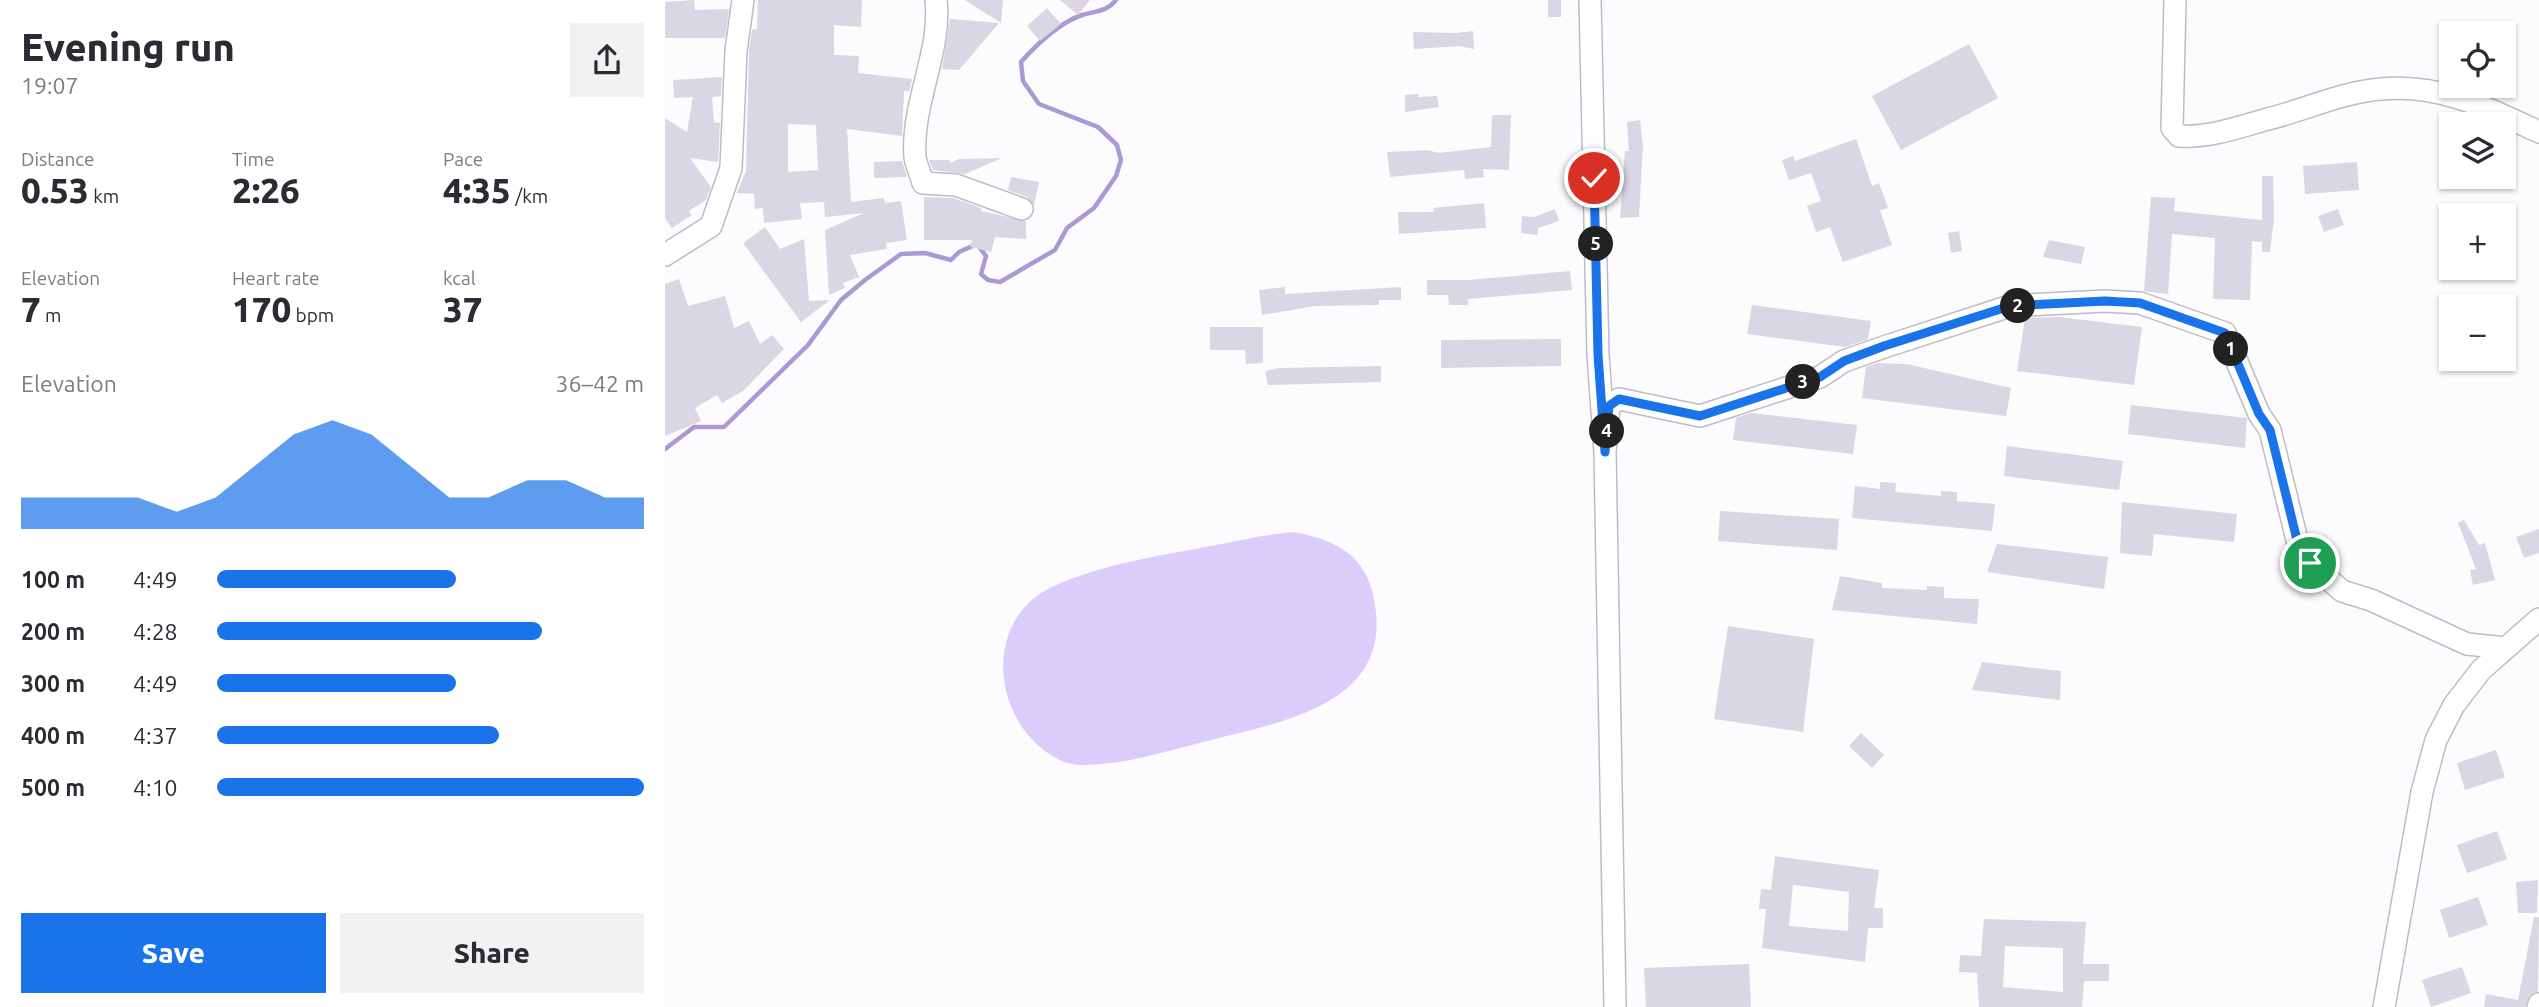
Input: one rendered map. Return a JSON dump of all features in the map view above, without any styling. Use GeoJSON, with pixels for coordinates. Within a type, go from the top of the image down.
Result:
{"type":"FeatureCollection","features":[{"type":"Feature","properties":{"kind":"street"},"geometry":{"type":"LineString","coordinates":[[665,255],[711,226],[731,168],[736,51],[743,0]]}},
{"type":"Feature","properties":{"kind":"street"},"geometry":{"type":"LineString","coordinates":[[956,0],[937,10],[916,128],[915,159],[923,183],[956,185],[1022,209]]}},
{"type":"Feature","properties":{"kind":"street"},"geometry":{"type":"LineString","coordinates":[[1590,0],[1598,355],[1605,452],[1615,1007]]}},
{"type":"Feature","properties":{"kind":"street"},"geometry":{"type":"LineString","coordinates":[[2175,0],[2172,128],[2179,136],[2197,137],[2381,89],[2425,89],[2453,95],[2539,132]]}},
{"type":"Feature","properties":{"kind":"street"},"geometry":{"type":"LineString","coordinates":[[1605,452],[1609,406],[1619,399],[1700,416],[1820,377],[1844,361],[1884,346],[2010,306],[2105,301],[2140,303],[2225,333],[2259,414],[2270,430],[2297,540],[2310,563],[2335,588],[2371,600],[2467,644],[2506,648]]}},
{"type":"Feature","properties":{"kind":"street"},"geometry":{"type":"LineString","coordinates":[[2383,1007],[2422,792],[2435,740],[2461,696],[2481,670],[2539,619]]}},
{"type":"Feature","properties":{"kind":"shaded area"},"geometry":{"type":"Polygon","coordinates":[[[1294,532],[1332,543],[1353,557],[1361,566],[1372,591],[1377,628],[1370,658],[1354,682],[1330,700],[1271,725],[1114,763],[1076,765],[1059,760],[1040,747],[1024,729],[1012,708],[1005,685],[1003,662],[1007,639],[1016,619],[1031,601],[1052,587],[1090,572],[1151,557],[1294,532]]]}},
{"type":"Feature","properties":{"kind":"building"},"geometry":{"type":"Polygon","coordinates":[[[694,0],[695,10],[729,9],[725,38],[665,38],[665,2],[694,0]]]}},
{"type":"Feature","properties":{"kind":"building"},"geometry":{"type":"Polygon","coordinates":[[[758,0],[862,0],[861,27],[834,25],[834,55],[859,56],[858,73],[912,79],[909,92],[904,91],[902,136],[847,129],[851,202],[884,198],[885,203],[901,201],[907,240],[886,243],[887,249],[850,255],[859,277],[843,283],[845,288],[829,295],[825,230],[864,213],[825,217],[824,202],[800,203],[802,219],[764,223],[763,208],[755,209],[754,194],[737,193],[746,171],[749,52],[752,30],[757,29],[758,0]],[[788,124],[788,172],[818,170],[816,125],[788,124]]]}},
{"type":"Feature","properties":{"kind":"building"},"geometry":{"type":"Polygon","coordinates":[[[965,0],[1003,0],[1001,23],[965,0]]]}},
{"type":"Feature","properties":{"kind":"building"},"geometry":{"type":"Polygon","coordinates":[[[1060,0],[1090,0],[1078,15],[1060,0]]]}},
{"type":"Feature","properties":{"kind":"building"},"geometry":{"type":"Polygon","coordinates":[[[1548,0],[1561,0],[1561,17],[1548,17],[1548,0]]]}},
{"type":"Feature","properties":{"kind":"building"},"geometry":{"type":"Polygon","coordinates":[[[1047,8],[1061,24],[1040,41],[1027,26],[1047,8]]]}},
{"type":"Feature","properties":{"kind":"building"},"geometry":{"type":"Polygon","coordinates":[[[950,19],[999,23],[959,70],[942,69],[950,19]]]}},
{"type":"Feature","properties":{"kind":"building"},"geometry":{"type":"Polygon","coordinates":[[[1473,31],[1474,49],[1459,46],[1414,49],[1413,32],[1473,31]]]}},
{"type":"Feature","properties":{"kind":"building"},"geometry":{"type":"Polygon","coordinates":[[[1969,44],[1998,98],[1901,150],[1872,96],[1969,44]]]}},
{"type":"Feature","properties":{"kind":"building"},"geometry":{"type":"Polygon","coordinates":[[[722,77],[721,96],[712,97],[714,122],[720,123],[718,162],[690,158],[711,187],[706,200],[689,211],[692,215],[672,228],[665,218],[665,118],[687,132],[693,97],[674,98],[673,80],[722,77]]]}},
{"type":"Feature","properties":{"kind":"building"},"geometry":{"type":"Polygon","coordinates":[[[1418,94],[1418,97],[1437,96],[1439,107],[1405,112],[1405,95],[1418,94]]]}},
{"type":"Feature","properties":{"kind":"building"},"geometry":{"type":"Polygon","coordinates":[[[1492,115],[1511,115],[1509,170],[1483,169],[1484,177],[1465,179],[1464,170],[1390,177],[1387,152],[1427,150],[1439,153],[1491,147],[1492,115]]]}},
{"type":"Feature","properties":{"kind":"building"},"geometry":{"type":"Polygon","coordinates":[[[1640,120],[1643,146],[1639,217],[1620,218],[1625,151],[1629,151],[1627,122],[1640,120]]]}},
{"type":"Feature","properties":{"kind":"building"},"geometry":{"type":"Polygon","coordinates":[[[1856,139],[1872,186],[1879,183],[1888,208],[1880,210],[1892,245],[1843,262],[1830,227],[1816,232],[1807,206],[1821,201],[1811,173],[1789,180],[1782,160],[1793,156],[1795,161],[1856,139]]]}},
{"type":"Feature","properties":{"kind":"building"},"geometry":{"type":"Polygon","coordinates":[[[1002,158],[965,174],[933,170],[929,160],[950,160],[950,163],[959,159],[1002,158]]]}},
{"type":"Feature","properties":{"kind":"building"},"geometry":{"type":"Polygon","coordinates":[[[902,161],[907,177],[874,178],[874,162],[902,161]]]}},
{"type":"Feature","properties":{"kind":"building"},"geometry":{"type":"Polygon","coordinates":[[[2357,162],[2359,190],[2305,194],[2303,166],[2357,162]]]}},
{"type":"Feature","properties":{"kind":"building"},"geometry":{"type":"Polygon","coordinates":[[[2262,176],[2273,176],[2274,219],[2270,252],[2262,252],[2262,242],[2252,241],[2250,300],[2213,299],[2215,238],[2172,234],[2168,294],[2144,291],[2151,197],[2175,198],[2174,211],[2262,220],[2262,176]]]}},
{"type":"Feature","properties":{"kind":"building"},"geometry":{"type":"Polygon","coordinates":[[[1011,177],[1039,182],[1034,206],[1027,197],[1008,190],[1011,177]]]}},
{"type":"Feature","properties":{"kind":"building"},"geometry":{"type":"Polygon","coordinates":[[[924,197],[953,198],[981,208],[981,211],[1026,221],[1026,239],[995,237],[991,252],[970,247],[972,240],[924,240],[924,197]]]}},
{"type":"Feature","properties":{"kind":"building"},"geometry":{"type":"Polygon","coordinates":[[[1484,203],[1486,228],[1399,234],[1398,212],[1434,212],[1433,208],[1484,203]]]}},
{"type":"Feature","properties":{"kind":"building"},"geometry":{"type":"Polygon","coordinates":[[[1555,209],[1559,221],[1538,228],[1537,235],[1521,233],[1522,216],[1534,217],[1555,209]]]}},
{"type":"Feature","properties":{"kind":"building"},"geometry":{"type":"Polygon","coordinates":[[[2338,209],[2344,225],[2324,232],[2318,216],[2338,209]]]}},
{"type":"Feature","properties":{"kind":"building"},"geometry":{"type":"Polygon","coordinates":[[[765,227],[780,249],[804,239],[809,301],[830,300],[801,322],[743,243],[765,227]]]}},
{"type":"Feature","properties":{"kind":"building"},"geometry":{"type":"Polygon","coordinates":[[[1959,231],[1962,251],[1951,253],[1948,233],[1959,231]]]}},
{"type":"Feature","properties":{"kind":"building"},"geometry":{"type":"Polygon","coordinates":[[[2049,240],[2085,247],[2081,264],[2043,257],[2049,240]]]}},
{"type":"Feature","properties":{"kind":"building"},"geometry":{"type":"Polygon","coordinates":[[[1570,271],[1572,290],[1468,299],[1468,305],[1449,305],[1448,295],[1427,295],[1427,280],[1468,280],[1570,271]]]}},
{"type":"Feature","properties":{"kind":"building"},"geometry":{"type":"Polygon","coordinates":[[[679,279],[688,306],[725,296],[734,328],[749,321],[760,344],[772,335],[784,349],[743,391],[722,403],[717,395],[695,408],[701,421],[665,436],[665,284],[679,279]]]}},
{"type":"Feature","properties":{"kind":"building"},"geometry":{"type":"Polygon","coordinates":[[[1285,287],[1285,294],[1401,287],[1401,300],[1379,300],[1379,305],[1315,306],[1262,315],[1259,290],[1285,287]]]}},
{"type":"Feature","properties":{"kind":"building"},"geometry":{"type":"Polygon","coordinates":[[[1752,305],[1871,321],[1868,339],[1845,347],[1747,334],[1752,305]]]}},
{"type":"Feature","properties":{"kind":"building"},"geometry":{"type":"Polygon","coordinates":[[[2059,317],[2142,327],[2134,385],[2017,371],[2025,318],[2059,317]]]}},
{"type":"Feature","properties":{"kind":"building"},"geometry":{"type":"Polygon","coordinates":[[[1210,327],[1263,327],[1263,363],[1246,364],[1245,350],[1210,350],[1210,327]]]}},
{"type":"Feature","properties":{"kind":"building"},"geometry":{"type":"Polygon","coordinates":[[[1561,339],[1561,366],[1441,368],[1441,340],[1561,339]]]}},
{"type":"Feature","properties":{"kind":"building"},"geometry":{"type":"Polygon","coordinates":[[[1877,363],[1907,364],[2011,388],[2006,416],[1862,398],[1866,367],[1877,363]]]}},
{"type":"Feature","properties":{"kind":"building"},"geometry":{"type":"Polygon","coordinates":[[[1381,366],[1381,382],[1268,385],[1265,371],[1279,368],[1381,366]]]}},
{"type":"Feature","properties":{"kind":"building"},"geometry":{"type":"Polygon","coordinates":[[[2131,405],[2247,418],[2245,448],[2128,434],[2131,405]]]}},
{"type":"Feature","properties":{"kind":"building"},"geometry":{"type":"Polygon","coordinates":[[[1751,413],[1857,425],[1853,454],[1733,440],[1736,418],[1751,413]]]}},
{"type":"Feature","properties":{"kind":"building"},"geometry":{"type":"Polygon","coordinates":[[[2007,446],[2123,461],[2119,490],[2004,476],[2007,446]]]}},
{"type":"Feature","properties":{"kind":"building"},"geometry":{"type":"Polygon","coordinates":[[[1880,482],[1896,483],[1895,492],[1941,496],[1941,491],[1957,492],[1957,501],[1995,504],[1992,531],[1852,518],[1855,486],[1880,489],[1880,482]]]}},
{"type":"Feature","properties":{"kind":"building"},"geometry":{"type":"Polygon","coordinates":[[[2122,502],[2237,514],[2234,542],[2154,534],[2152,556],[2120,553],[2122,502]]]}},
{"type":"Feature","properties":{"kind":"building"},"geometry":{"type":"Polygon","coordinates":[[[1720,511],[1839,519],[1837,550],[1718,541],[1720,511]]]}},
{"type":"Feature","properties":{"kind":"building"},"geometry":{"type":"Polygon","coordinates":[[[2464,520],[2479,545],[2485,543],[2495,580],[2473,585],[2470,570],[2476,569],[2458,523],[2464,520]]]}},
{"type":"Feature","properties":{"kind":"building"},"geometry":{"type":"Polygon","coordinates":[[[2539,529],[2539,553],[2524,558],[2516,537],[2539,529]]]}},
{"type":"Feature","properties":{"kind":"building"},"geometry":{"type":"Polygon","coordinates":[[[1997,544],[2108,557],[2104,589],[1987,572],[1997,544]]]}},
{"type":"Feature","properties":{"kind":"building"},"geometry":{"type":"Polygon","coordinates":[[[1840,576],[1882,583],[1882,588],[1927,590],[1927,586],[1944,587],[1944,598],[1979,599],[1977,624],[1832,610],[1840,576]]]}},
{"type":"Feature","properties":{"kind":"building"},"geometry":{"type":"Polygon","coordinates":[[[1728,626],[1814,639],[1803,732],[1714,719],[1728,626]]]}},
{"type":"Feature","properties":{"kind":"building"},"geometry":{"type":"Polygon","coordinates":[[[1982,662],[2061,671],[2060,700],[1972,690],[1982,662]]]}},
{"type":"Feature","properties":{"kind":"building"},"geometry":{"type":"Polygon","coordinates":[[[1861,733],[1884,755],[1872,768],[1849,746],[1861,733]]]}},
{"type":"Feature","properties":{"kind":"building"},"geometry":{"type":"Polygon","coordinates":[[[2496,750],[2505,777],[2465,790],[2457,763],[2496,750]]]}},
{"type":"Feature","properties":{"kind":"building"},"geometry":{"type":"Polygon","coordinates":[[[2497,831],[2507,859],[2467,873],[2457,845],[2497,831]]]}},
{"type":"Feature","properties":{"kind":"building"},"geometry":{"type":"Polygon","coordinates":[[[1775,856],[1879,870],[1874,908],[1883,908],[1883,928],[1868,928],[1865,962],[1762,948],[1766,909],[1759,909],[1761,889],[1771,890],[1775,856]],[[1793,885],[1789,926],[1848,931],[1849,892],[1793,885]]]}},
{"type":"Feature","properties":{"kind":"building"},"geometry":{"type":"Polygon","coordinates":[[[2538,880],[2537,913],[2518,913],[2516,882],[2538,880]]]}},
{"type":"Feature","properties":{"kind":"building"},"geometry":{"type":"Polygon","coordinates":[[[2478,897],[2488,925],[2449,938],[2440,910],[2478,897]]]}},
{"type":"Feature","properties":{"kind":"building"},"geometry":{"type":"Polygon","coordinates":[[[2534,917],[2539,917],[2538,991],[2530,995],[2525,1007],[2484,1007],[2486,994],[2518,1000],[2534,917]]]}},
{"type":"Feature","properties":{"kind":"building"},"geometry":{"type":"Polygon","coordinates":[[[1984,919],[2086,922],[2083,964],[2109,964],[2109,981],[2084,981],[2082,1007],[1979,1007],[1977,973],[1959,972],[1960,955],[1981,956],[1984,919]],[[2005,946],[2003,987],[2063,992],[2063,948],[2005,946]]]}},
{"type":"Feature","properties":{"kind":"building"},"geometry":{"type":"Polygon","coordinates":[[[1749,964],[1751,1007],[1646,1007],[1644,968],[1749,964]]]}},
{"type":"Feature","properties":{"kind":"building"},"geometry":{"type":"Polygon","coordinates":[[[2462,967],[2471,993],[2431,1007],[2422,980],[2462,967]]]}},
{"type":"Feature","properties":{"kind":"waterway"},"geometry":{"type":"LineString","coordinates":[[665,449],[694,427],[724,427],[808,345],[841,300],[901,254],[925,253],[951,260],[959,252],[977,244],[986,256],[981,274],[988,280],[1000,282],[1055,250],[1067,228],[1094,208],[1116,176],[1121,160],[1117,145],[1098,127],[1039,104],[1023,81],[1021,62],[1041,41],[1065,23],[1105,9],[1116,0]]}},
{"type":"Feature","properties":{"kind":"route"},"geometry":{"type":"LineString","coordinates":[[1594,178],[1598,355],[1605,452],[1609,406],[1619,399],[1700,416],[1820,377],[1844,361],[1884,346],[2010,306],[2105,301],[2140,303],[2225,333],[2259,414],[2270,430],[2297,540],[2310,563]]}}]}
